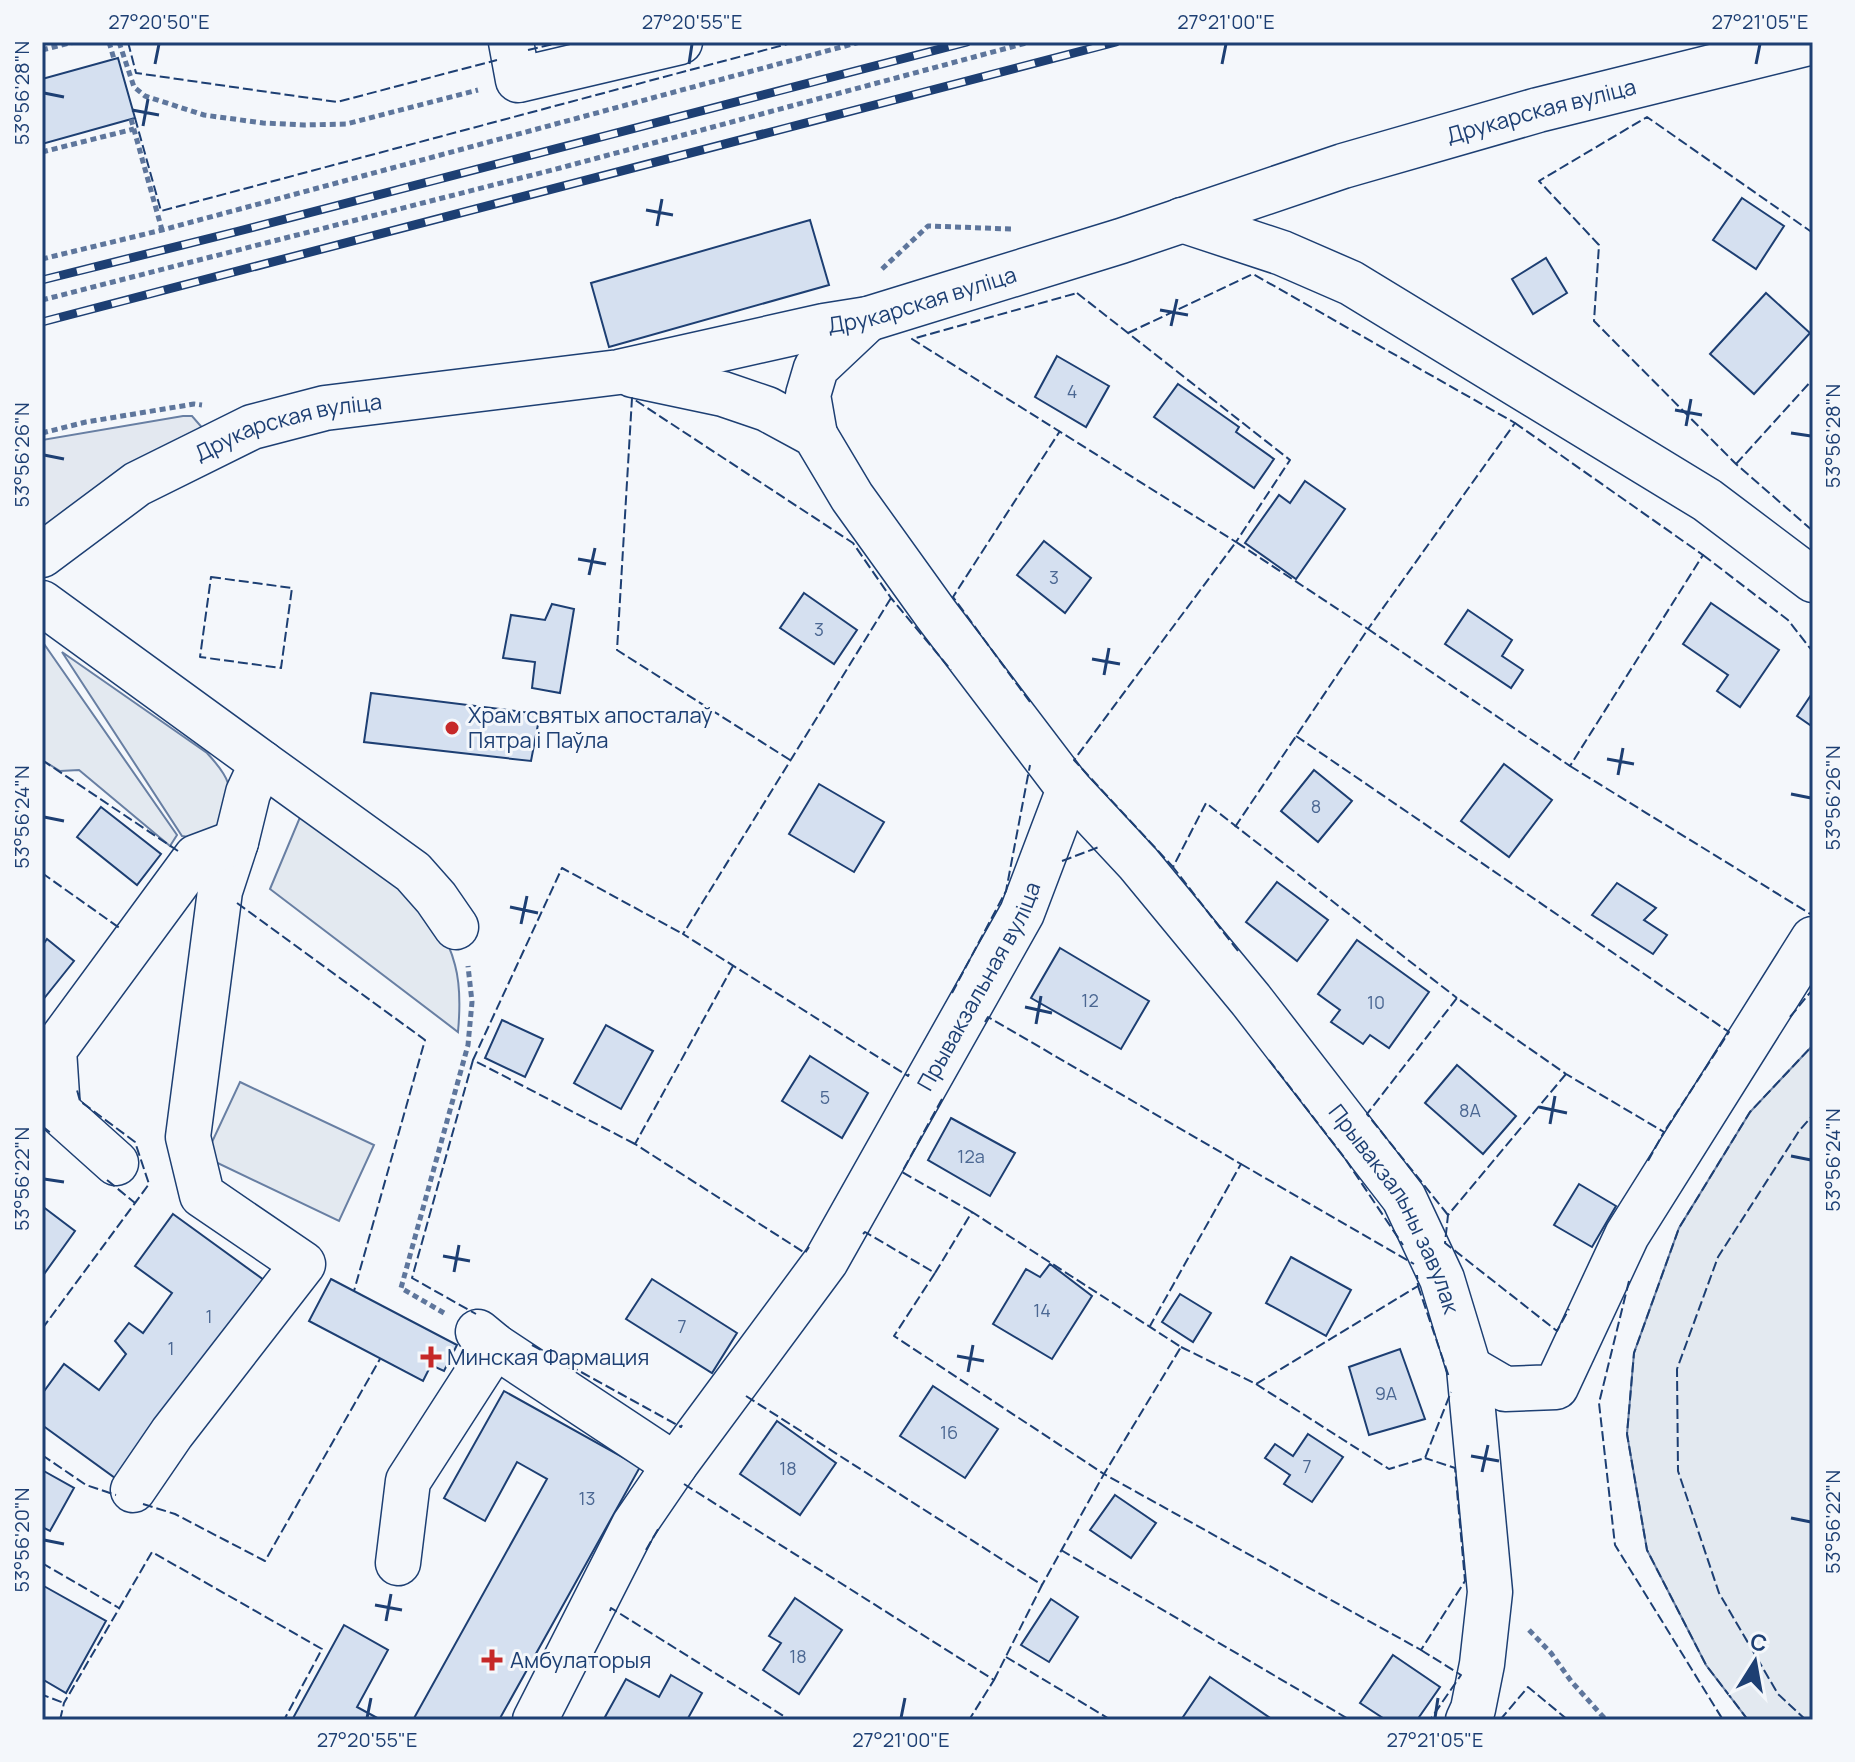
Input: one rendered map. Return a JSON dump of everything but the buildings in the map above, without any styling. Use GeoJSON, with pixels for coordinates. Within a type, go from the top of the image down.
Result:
{"type":"FeatureCollection","features":[{"type":"Feature","properties":{"kind":"street"},"geometry":{"type":"LineString","coordinates":[[514,61],[680,42]]}},
{"type":"Feature","properties":{"kind":"street","name":"Друкарская вуліца"},"geometry":{"type":"LineString","coordinates":[[42,555],[137,484],[252,427],[325,408],[619,372],[868,319],[1121,241],[1343,166],[1538,110],[1813,42]]}},
{"type":"Feature","properties":{"kind":"street"},"geometry":{"type":"LineString","coordinates":[[1182,220],[1282,253],[1351,283],[1707,500],[1813,580]]}},
{"type":"Feature","properties":{"kind":"street"},"geometry":{"type":"LineString","coordinates":[[868,319],[816,368],[808,395],[815,435],[852,497],[1069,789]]}},
{"type":"Feature","properties":{"kind":"street"},"geometry":{"type":"LineString","coordinates":[[619,372],[723,394],[767,409],[815,435]]}},
{"type":"Feature","properties":{"kind":"street"},"geometry":{"type":"LineString","coordinates":[[42,603],[413,872],[456,927]]}},
{"type":"Feature","properties":{"kind":"street"},"geometry":{"type":"LineString","coordinates":[[133,1490],[172,1433],[303,1264],[202,1195],[188,1137],[220,891],[248,793],[262,763]]}},
{"type":"Feature","properties":{"kind":"street","name":"Прывакзальны завулак"},"geometry":{"type":"LineString","coordinates":[[1069,789],[1138,863],[1251,1000],[1404,1198],[1442,1279],[1469,1368],[1490,1592],[1482,1664],[1468,1720]]}},
{"type":"Feature","properties":{"kind":"street","name":"Прывакзальная вуліца"},"geometry":{"type":"LineString","coordinates":[[535,1720],[634,1525],[826,1261],[1022,913],[1069,789]]}},
{"type":"Feature","properties":{"kind":"street"},"geometry":{"type":"LineString","coordinates":[[116,1163],[58,1111],[54,1050],[196,857],[236,842]]}},
{"type":"Feature","properties":{"kind":"street"},"geometry":{"type":"LineString","coordinates":[[1469,1368],[1505,1389],[1556,1387],[1627,1235],[1813,939]]}},
{"type":"Feature","properties":{"kind":"street"},"geometry":{"type":"LineString","coordinates":[[398,1563],[408,1481],[486,1339],[675,1465]]}},
{"type":"Feature","properties":{"kind":"path"},"geometry":{"type":"LineString","coordinates":[[42,50],[74,42]]}},
{"type":"Feature","properties":{"kind":"path"},"geometry":{"type":"LineString","coordinates":[[109,42],[114,59]]}},
{"type":"Feature","properties":{"kind":"path"},"geometry":{"type":"LineString","coordinates":[[119,42],[134,87],[145,96],[204,115],[304,125],[346,124],[514,61]]}},
{"type":"Feature","properties":{"kind":"path"},"geometry":{"type":"LineString","coordinates":[[42,259],[162,230],[860,42]]}},
{"type":"Feature","properties":{"kind":"path"},"geometry":{"type":"LineString","coordinates":[[42,300],[560,168],[1030,42]]}},
{"type":"Feature","properties":{"kind":"path"},"geometry":{"type":"LineString","coordinates":[[131,119],[162,230]]}},
{"type":"Feature","properties":{"kind":"path"},"geometry":{"type":"LineString","coordinates":[[42,152],[134,129]]}},
{"type":"Feature","properties":{"kind":"path"},"geometry":{"type":"LineString","coordinates":[[928,226],[988,229]]}},
{"type":"Feature","properties":{"kind":"path"},"geometry":{"type":"LineString","coordinates":[[42,433],[86,422],[194,404],[224,409],[252,427]]}},
{"type":"Feature","properties":{"kind":"path"},"geometry":{"type":"LineString","coordinates":[[456,927],[468,960],[472,1002],[468,1045],[401,1288],[486,1339]]}},
{"type":"Feature","properties":{"kind":"path"},"geometry":{"type":"LineString","coordinates":[[1490,1592],[1551,1653],[1606,1720]]}},
{"type":"Feature","properties":{"kind":"shaded area"},"geometry":{"type":"Polygon","coordinates":[[[192,416],[212,439],[42,543],[42,440],[192,416]]]}},
{"type":"Feature","properties":{"kind":"shaded area"},"geometry":{"type":"Polygon","coordinates":[[[42,641],[177,835],[170,846],[79,770],[60,771],[42,760],[42,641]]]}},
{"type":"Feature","properties":{"kind":"shaded area"},"geometry":{"type":"Polygon","coordinates":[[[62,652],[207,753],[228,783],[229,819],[203,839],[182,836],[62,652]]]}},
{"type":"Feature","properties":{"kind":"shaded area"},"geometry":{"type":"Polygon","coordinates":[[[303,810],[393,876],[432,916],[446,939],[457,973],[460,998],[458,1032],[270,889],[303,810]]]}},
{"type":"Feature","properties":{"kind":"shaded area"},"geometry":{"type":"Polygon","coordinates":[[[1813,1045],[1813,1720],[1748,1720],[1706,1665],[1647,1550],[1627,1434],[1634,1353],[1679,1228],[1750,1112],[1813,1045]]]}},
{"type":"Feature","properties":{"kind":"shaded area"},"geometry":{"type":"Polygon","coordinates":[[[240,1082],[374,1145],[339,1221],[205,1157],[240,1082]]]}},
{"type":"Feature","properties":{"kind":"railway"},"geometry":{"type":"LineString","coordinates":[[42,280],[967,42]]}},
{"type":"Feature","properties":{"kind":"railway"},"geometry":{"type":"LineString","coordinates":[[42,322],[1116,42]]}},
{"type":"Feature","properties":{"kind":"fence"},"geometry":{"type":"LineString","coordinates":[[128,42],[136,73],[337,102],[497,60]]}},
{"type":"Feature","properties":{"kind":"fence"},"geometry":{"type":"LineString","coordinates":[[528,50],[562,42]]}},
{"type":"Feature","properties":{"kind":"fence"},"geometry":{"type":"LineString","coordinates":[[135,118],[161,211],[795,42]]}},
{"type":"Feature","properties":{"kind":"fence"},"geometry":{"type":"LineString","coordinates":[[1813,233],[1647,117],[1539,181],[1599,245],[1594,321],[1736,464],[1813,531]]}},
{"type":"Feature","properties":{"kind":"fence"},"geometry":{"type":"LineString","coordinates":[[1128,333],[1253,274],[1515,423],[1368,629],[1236,542],[1074,760],[1173,867]]}},
{"type":"Feature","properties":{"kind":"fence"},"geometry":{"type":"LineString","coordinates":[[1077,293],[1290,460],[1236,542],[912,339],[1077,293]]}},
{"type":"Feature","properties":{"kind":"fence"},"geometry":{"type":"LineString","coordinates":[[1736,464],[1813,379]]}},
{"type":"Feature","properties":{"kind":"fence"},"geometry":{"type":"LineString","coordinates":[[790,760],[617,650],[632,398],[853,543],[891,598],[951,670]]}},
{"type":"Feature","properties":{"kind":"fence"},"geometry":{"type":"LineString","coordinates":[[1235,827],[1368,629],[1570,766],[1703,555],[1515,423]]}},
{"type":"Feature","properties":{"kind":"fence"},"geometry":{"type":"LineString","coordinates":[[1030,702],[953,597],[1060,431]]}},
{"type":"Feature","properties":{"kind":"fence"},"geometry":{"type":"LineString","coordinates":[[1703,555],[1788,620],[1813,652]]}},
{"type":"Feature","properties":{"kind":"fence"},"geometry":{"type":"LineString","coordinates":[[211,577],[292,588],[281,668],[200,657],[211,577]]}},
{"type":"Feature","properties":{"kind":"fence"},"geometry":{"type":"LineString","coordinates":[[891,598],[683,934],[909,1074]]}},
{"type":"Feature","properties":{"kind":"fence"},"geometry":{"type":"LineString","coordinates":[[1296,736],[1729,1032],[1664,1132]]}},
{"type":"Feature","properties":{"kind":"fence"},"geometry":{"type":"LineString","coordinates":[[42,760],[178,851]]}},
{"type":"Feature","properties":{"kind":"fence"},"geometry":{"type":"LineString","coordinates":[[952,993],[1006,891],[1030,765]]}},
{"type":"Feature","properties":{"kind":"fence"},"geometry":{"type":"LineString","coordinates":[[1570,766],[1813,913]]}},
{"type":"Feature","properties":{"kind":"fence"},"geometry":{"type":"LineString","coordinates":[[1238,951],[1173,867],[1206,803],[1457,998]]}},
{"type":"Feature","properties":{"kind":"fence"},"geometry":{"type":"LineString","coordinates":[[1062,861],[1099,847]]}},
{"type":"Feature","properties":{"kind":"fence"},"geometry":{"type":"LineString","coordinates":[[635,1144],[473,1060],[562,868],[683,934]]}},
{"type":"Feature","properties":{"kind":"fence"},"geometry":{"type":"LineString","coordinates":[[42,873],[121,929]]}},
{"type":"Feature","properties":{"kind":"fence"},"geometry":{"type":"LineString","coordinates":[[237,903],[425,1040],[354,1291]]}},
{"type":"Feature","properties":{"kind":"fence"},"geometry":{"type":"LineString","coordinates":[[733,966],[635,1144],[805,1253],[809,1247]]}},
{"type":"Feature","properties":{"kind":"fence"},"geometry":{"type":"LineString","coordinates":[[1790,1017],[1813,989]]}},
{"type":"Feature","properties":{"kind":"fence"},"geometry":{"type":"LineString","coordinates":[[1448,1215],[1367,1114],[1457,998],[1566,1074],[1664,1132],[1648,1161]]}},
{"type":"Feature","properties":{"kind":"fence"},"geometry":{"type":"LineString","coordinates":[[985,1022],[988,1017],[1241,1164],[1150,1326]]}},
{"type":"Feature","properties":{"kind":"fence"},"geometry":{"type":"LineString","coordinates":[[1748,1720],[1706,1665],[1647,1550],[1627,1434],[1634,1353],[1679,1228],[1750,1112],[1813,1045]]}},
{"type":"Feature","properties":{"kind":"fence"},"geometry":{"type":"LineString","coordinates":[[473,1060],[412,1278],[476,1314]]}},
{"type":"Feature","properties":{"kind":"fence"},"geometry":{"type":"LineString","coordinates":[[1269,1060],[1344,1157],[1403,1245]]}},
{"type":"Feature","properties":{"kind":"fence"},"geometry":{"type":"LineString","coordinates":[[1566,1074],[1448,1215],[1445,1243],[1557,1331],[1569,1309]]}},
{"type":"Feature","properties":{"kind":"fence"},"geometry":{"type":"LineString","coordinates":[[42,1329],[149,1184],[135,1142],[80,1101],[77,1090]]}},
{"type":"Feature","properties":{"kind":"fence"},"geometry":{"type":"LineString","coordinates":[[942,1099],[902,1172],[972,1212]]}},
{"type":"Feature","properties":{"kind":"fence"},"geometry":{"type":"LineString","coordinates":[[1806,1720],[1778,1694],[1719,1593],[1678,1471],[1677,1369],[1718,1257],[1799,1131],[1813,1115]]}},
{"type":"Feature","properties":{"kind":"fence"},"geometry":{"type":"LineString","coordinates":[[42,1126],[52,1134]]}},
{"type":"Feature","properties":{"kind":"fence"},"geometry":{"type":"LineString","coordinates":[[1241,1164],[1414,1264]]}},
{"type":"Feature","properties":{"kind":"fence"},"geometry":{"type":"LineString","coordinates":[[107,1180],[135,1203]]}},
{"type":"Feature","properties":{"kind":"fence"},"geometry":{"type":"LineString","coordinates":[[935,1273],[972,1212],[1181,1347],[1104,1474],[1421,1650],[1465,1581],[1455,1468],[1425,1458]]}},
{"type":"Feature","properties":{"kind":"fence"},"geometry":{"type":"LineString","coordinates":[[863,1234],[865,1232],[935,1273],[894,1336],[1104,1474],[1042,1585]]}},
{"type":"Feature","properties":{"kind":"fence"},"geometry":{"type":"LineString","coordinates":[[1181,1347],[1256,1384],[1418,1286],[1417,1275]]}},
{"type":"Feature","properties":{"kind":"fence"},"geometry":{"type":"LineString","coordinates":[[1629,1281],[1599,1403],[1615,1545],[1723,1720]]}},
{"type":"Feature","properties":{"kind":"fence"},"geometry":{"type":"LineString","coordinates":[[1418,1286],[1449,1377]]}},
{"type":"Feature","properties":{"kind":"fence"},"geometry":{"type":"LineString","coordinates":[[532,1345],[682,1425]]}},
{"type":"Feature","properties":{"kind":"fence"},"geometry":{"type":"LineString","coordinates":[[143,1504],[175,1514],[265,1561],[380,1359]]}},
{"type":"Feature","properties":{"kind":"fence"},"geometry":{"type":"LineString","coordinates":[[1256,1384],[1389,1469],[1425,1458],[1451,1392]]}},
{"type":"Feature","properties":{"kind":"fence"},"geometry":{"type":"LineString","coordinates":[[746,1396],[1042,1585],[994,1680]]}},
{"type":"Feature","properties":{"kind":"fence"},"geometry":{"type":"LineString","coordinates":[[42,1455],[86,1485],[116,1495]]}},
{"type":"Feature","properties":{"kind":"fence"},"geometry":{"type":"LineString","coordinates":[[684,1484],[994,1680],[969,1720]]}},
{"type":"Feature","properties":{"kind":"fence"},"geometry":{"type":"LineString","coordinates":[[646,1550],[660,1526]]}},
{"type":"Feature","properties":{"kind":"fence"},"geometry":{"type":"LineString","coordinates":[[1061,1550],[1350,1720]]}},
{"type":"Feature","properties":{"kind":"fence"},"geometry":{"type":"LineString","coordinates":[[60,1720],[64,1703],[152,1552],[322,1649],[284,1720]]}},
{"type":"Feature","properties":{"kind":"fence"},"geometry":{"type":"LineString","coordinates":[[42,1563],[119,1608]]}},
{"type":"Feature","properties":{"kind":"fence"},"geometry":{"type":"LineString","coordinates":[[610,1611],[611,1608],[790,1720]]}},
{"type":"Feature","properties":{"kind":"fence"},"geometry":{"type":"LineString","coordinates":[[1421,1650],[1461,1675],[1430,1720]]}},
{"type":"Feature","properties":{"kind":"fence"},"geometry":{"type":"LineString","coordinates":[[1006,1657],[1111,1720]]}},
{"type":"Feature","properties":{"kind":"fence"},"geometry":{"type":"LineString","coordinates":[[1500,1720],[1528,1687],[1568,1720]]}},
{"type":"Feature","properties":{"kind":"fence"},"geometry":{"type":"LineString","coordinates":[[42,1699],[43,1695],[64,1703]]}},
{"type":"Feature","properties":{"kind":"place","name":"Храм святых апосталаў Пятра і Паўла"},"geometry":{"type":"Point","coordinates":[452,728]}},
{"type":"Feature","properties":{"kind":"place","name":"Минская Фармация"},"geometry":{"type":"Point","coordinates":[431,1357]}},
{"type":"Feature","properties":{"kind":"place","name":"Амбулаторыя"},"geometry":{"type":"Point","coordinates":[492,1660]}}]}
